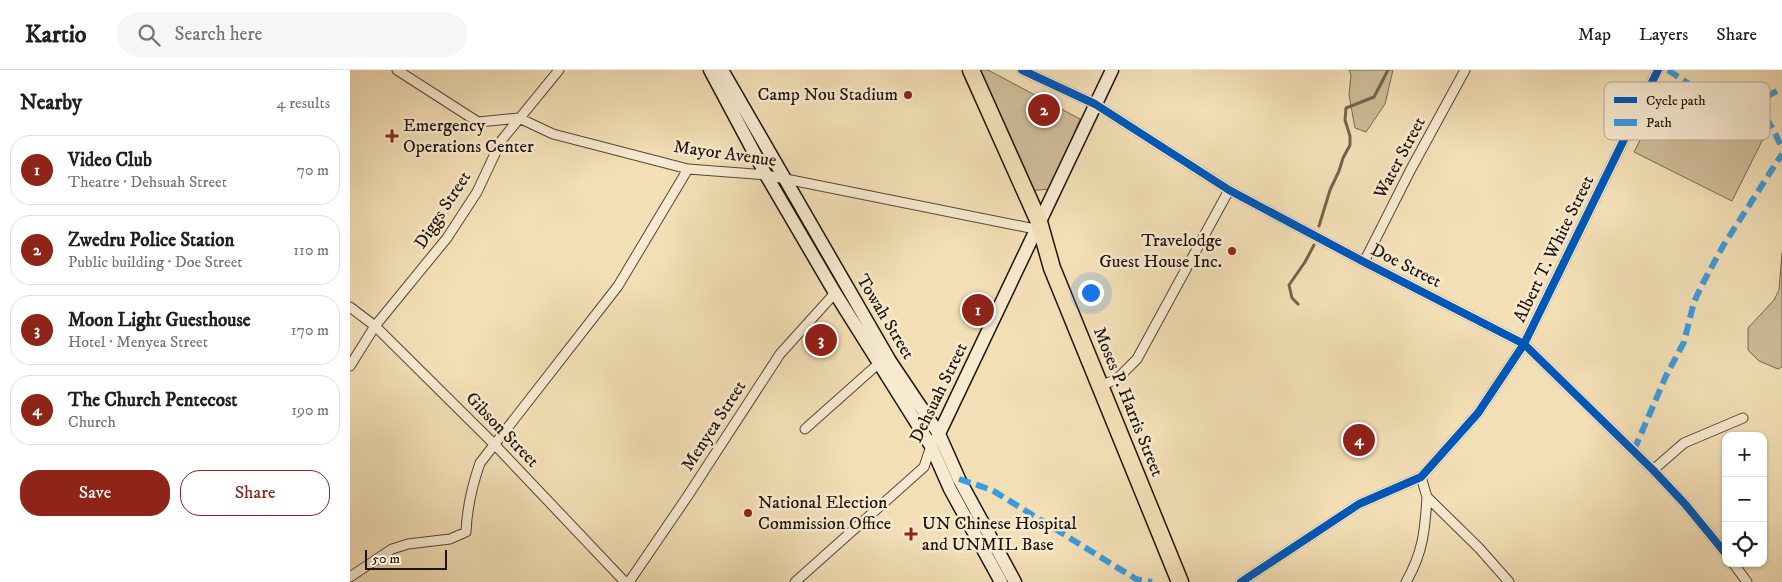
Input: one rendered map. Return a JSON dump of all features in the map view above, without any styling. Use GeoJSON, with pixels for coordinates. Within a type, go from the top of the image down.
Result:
{"type":"FeatureCollection","features":[{"type":"Feature","properties":{"kind":"highway","name":"Moses P. Harris Street"},"geometry":{"type":"LineString","coordinates":[[971,70],[1037,226],[1052,268],[1180,582]]}},
{"type":"Feature","properties":{"kind":"street"},"geometry":{"type":"LineString","coordinates":[[397,70],[478,122],[520,118]]}},
{"type":"Feature","properties":{"kind":"street","name":"Diggs Street"},"geometry":{"type":"LineString","coordinates":[[350,366],[375,326],[447,238],[477,192],[501,140],[559,70]]}},
{"type":"Feature","properties":{"kind":"street","name":"Towah Street"},"geometry":{"type":"LineString","coordinates":[[710,70],[766,175],[835,294],[931,446],[950,489],[1001,582]]}},
{"type":"Feature","properties":{"kind":"street","name":"Towah Street"},"geometry":{"type":"LineString","coordinates":[[722,70],[890,361],[939,434],[958,479],[1015,582]]}},
{"type":"Feature","properties":{"kind":"street","name":"Doe Street"},"geometry":{"type":"LineString","coordinates":[[1022,70],[1095,104],[1229,190],[1524,344],[1653,470],[1685,504],[1722,549]]}},
{"type":"Feature","properties":{"kind":"street","name":"Dehsuah Street"},"geometry":{"type":"LineString","coordinates":[[795,582],[924,467],[931,446],[939,434],[1112,70]]}},
{"type":"Feature","properties":{"kind":"street","name":"Water Street"},"geometry":{"type":"LineString","coordinates":[[1364,262],[1411,169],[1466,70]]}},
{"type":"Feature","properties":{"kind":"street","name":"Albert T. White Street"},"geometry":{"type":"LineString","coordinates":[[1652,82],[1658,70]]}},
{"type":"Feature","properties":{"kind":"street","name":"Mayor Avenue"},"geometry":{"type":"LineString","coordinates":[[520,118],[553,134],[688,169],[766,175],[1037,226]]}},
{"type":"Feature","properties":{"kind":"street","name":"Albert T. White Street"},"geometry":{"type":"LineString","coordinates":[[1241,582],[1359,504],[1421,477],[1478,414],[1524,344],[1624,140]]}},
{"type":"Feature","properties":{"kind":"street"},"geometry":{"type":"LineString","coordinates":[[350,576],[392,549],[408,544],[450,539],[466,532],[467,512],[480,463],[618,286],[688,169]]}},
{"type":"Feature","properties":{"kind":"street"},"geometry":{"type":"LineString","coordinates":[[1100,386],[1117,379],[1137,360],[1229,190]]}},
{"type":"Feature","properties":{"kind":"street","name":"Menyea Street"},"geometry":{"type":"LineString","coordinates":[[628,582],[687,497],[780,354],[835,294]]}},
{"type":"Feature","properties":{"kind":"street","name":"Gibson Street"},"geometry":{"type":"LineString","coordinates":[[350,307],[375,326],[495,445],[624,582]]}},
{"type":"Feature","properties":{"kind":"street"},"geometry":{"type":"LineString","coordinates":[[804,429],[878,364]]}},
{"type":"Feature","properties":{"kind":"street"},"geometry":{"type":"LineString","coordinates":[[1653,470],[1684,443],[1743,418]]}},
{"type":"Feature","properties":{"kind":"street"},"geometry":{"type":"LineString","coordinates":[[1406,582],[1416,565],[1425,531],[1427,497],[1421,477]]}},
{"type":"Feature","properties":{"kind":"street"},"geometry":{"type":"LineString","coordinates":[[1427,497],[1479,548],[1509,582]]}},
{"type":"Feature","properties":{"kind":"street"},"geometry":{"type":"LineString","coordinates":[[1736,567],[1747,582]]}},
{"type":"Feature","properties":{"kind":"shaded area"},"geometry":{"type":"Polygon","coordinates":[[[979,70],[988,70],[1080,119],[1052,185],[1048,189],[1030,191],[979,70]]]}},
{"type":"Feature","properties":{"kind":"shaded area"},"geometry":{"type":"Polygon","coordinates":[[[1349,70],[1393,70],[1385,104],[1366,132],[1355,128],[1349,95],[1351,75],[1349,70]]]}},
{"type":"Feature","properties":{"kind":"shaded area"},"geometry":{"type":"Polygon","coordinates":[[[1640,140],[1762,140],[1732,201],[1634,152],[1640,140]]]}},
{"type":"Feature","properties":{"kind":"shaded area"},"geometry":{"type":"Polygon","coordinates":[[[1782,253],[1782,367],[1778,369],[1759,361],[1748,350],[1748,328],[1774,300],[1779,290],[1782,253]]]}},
{"type":"Feature","properties":{"kind":"waterway"},"geometry":{"type":"LineString","coordinates":[[1319,226],[1330,190],[1350,145],[1350,136],[1345,120],[1346,108],[1374,97],[1388,70]]}},
{"type":"Feature","properties":{"kind":"waterway"},"geometry":{"type":"LineString","coordinates":[[1298,304],[1292,298],[1289,285],[1314,245]]}},
{"type":"Feature","properties":{"kind":"marked path"},"geometry":{"type":"LineString","coordinates":[[1668,70],[1686,82]]}},
{"type":"Feature","properties":{"kind":"marked path"},"geometry":{"type":"LineString","coordinates":[[1770,95],[1782,88]]}},
{"type":"Feature","properties":{"kind":"marked path"},"geometry":{"type":"LineString","coordinates":[[1770,124],[1782,148]]}},
{"type":"Feature","properties":{"kind":"marked path"},"geometry":{"type":"LineString","coordinates":[[1634,450],[1666,376],[1684,342],[1694,302],[1703,283],[1723,246],[1782,154]]}},
{"type":"Feature","properties":{"kind":"marked path"},"geometry":{"type":"LineString","coordinates":[[959,479],[992,490],[1136,579],[1152,582]]}},
{"type":"Feature","properties":{"kind":"cycle path"},"geometry":{"type":"LineString","coordinates":[[1022,70],[1095,104],[1229,190],[1524,344],[1653,470],[1685,504],[1722,549]]}},
{"type":"Feature","properties":{"kind":"cycle path"},"geometry":{"type":"LineString","coordinates":[[1652,82],[1658,70]]}},
{"type":"Feature","properties":{"kind":"cycle path"},"geometry":{"type":"LineString","coordinates":[[1241,582],[1359,504],[1421,477],[1478,413],[1524,344],[1624,140]]}},
{"type":"Feature","properties":{"kind":"place","name":"Camp Nou Stadium"},"geometry":{"type":"Point","coordinates":[908,95]}},
{"type":"Feature","properties":{"kind":"place","name":"Zwedru Police Station"},"geometry":{"type":"Point","coordinates":[1044,110]}},
{"type":"Feature","properties":{"kind":"place","name":"Emergency Operations Center"},"geometry":{"type":"Point","coordinates":[392,136]}},
{"type":"Feature","properties":{"kind":"place","name":"Travelodge Guest House Inc."},"geometry":{"type":"Point","coordinates":[1232,251]}},
{"type":"Feature","properties":{"kind":"place","name":"Video Club"},"geometry":{"type":"Point","coordinates":[978,310]}},
{"type":"Feature","properties":{"kind":"place","name":"Moon Light Guesthouse"},"geometry":{"type":"Point","coordinates":[821,340]}},
{"type":"Feature","properties":{"kind":"place","name":"The Church Pentecost"},"geometry":{"type":"Point","coordinates":[1359,440]}},
{"type":"Feature","properties":{"kind":"place","name":"National Election Commission Office"},"geometry":{"type":"Point","coordinates":[748,513]}},
{"type":"Feature","properties":{"kind":"place","name":"UN Chinese Hospital and UNMIL Base"},"geometry":{"type":"Point","coordinates":[911,534]}}]}
